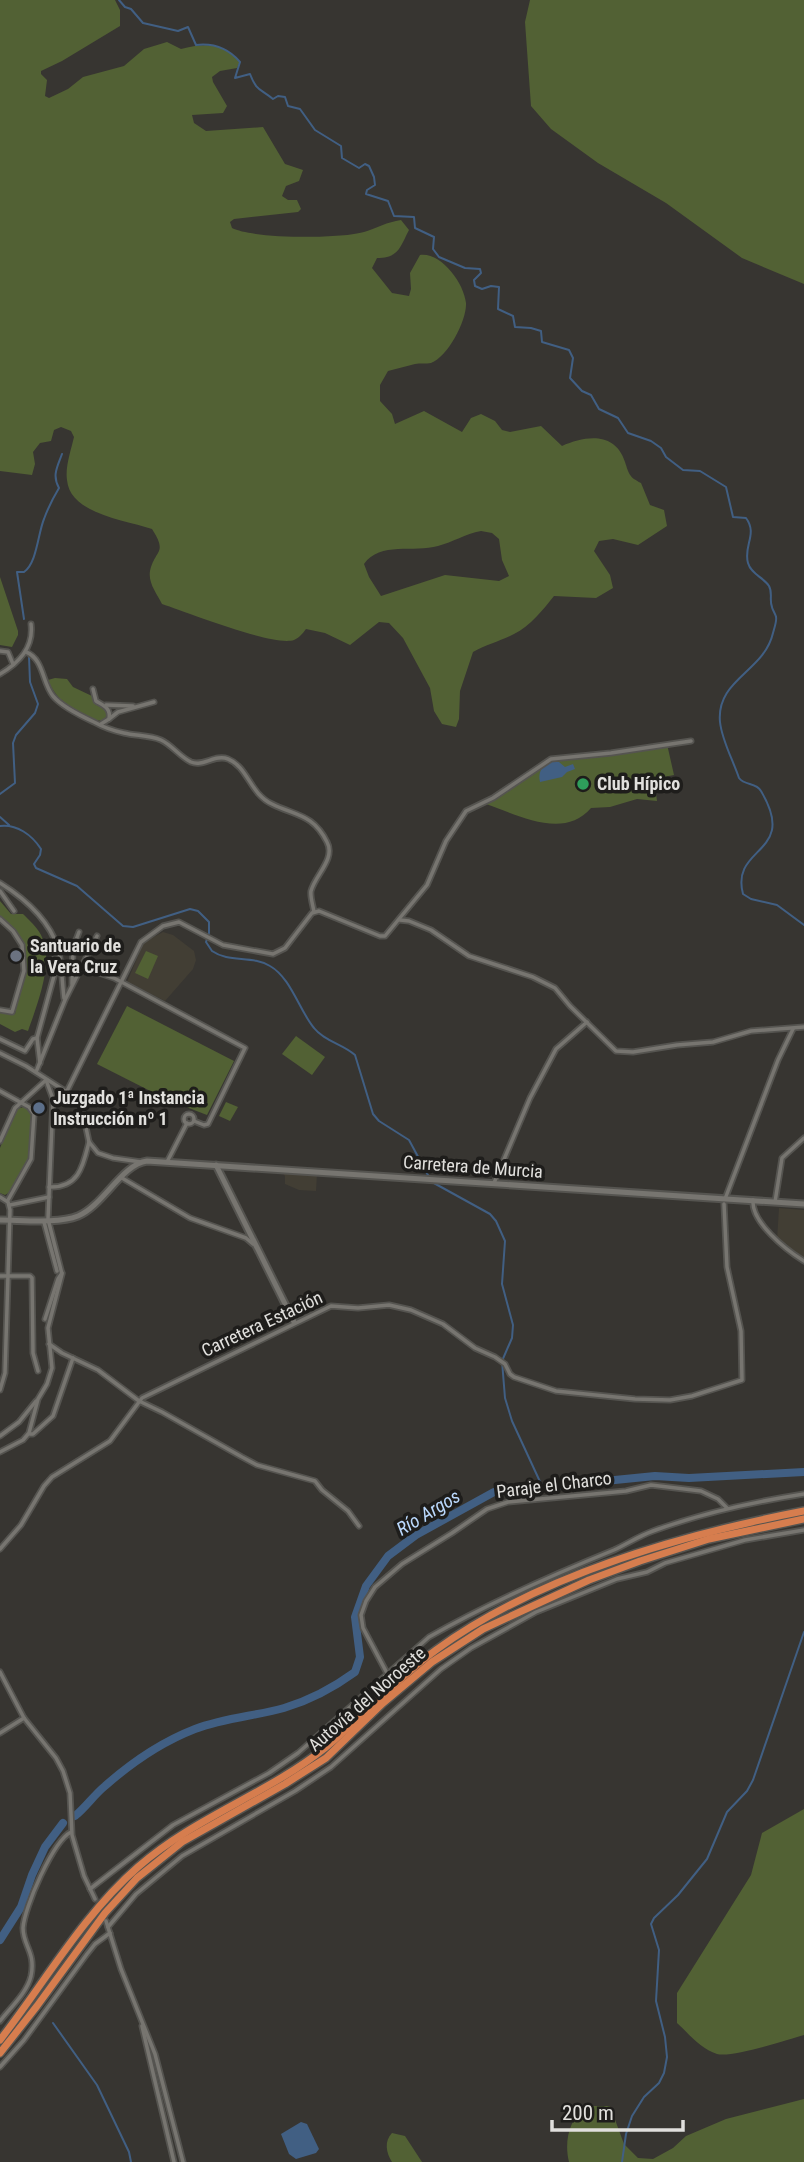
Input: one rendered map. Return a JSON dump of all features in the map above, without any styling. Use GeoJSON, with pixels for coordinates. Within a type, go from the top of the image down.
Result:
{"type":"FeatureCollection","features":[{"type":"Feature","properties":{"kind":"highway","name":"Autovía del Noroeste"},"geometry":{"type":"LineString","coordinates":[[0,2040],[97,1909],[139,1866],[185,1832],[282,1777],[315,1755],[435,1651],[476,1624],[536,1593],[646,1550],[708,1532],[804,1511]]}},
{"type":"Feature","properties":{"kind":"highway","name":"Autovía del Noroeste"},"geometry":{"type":"LineString","coordinates":[[0,2053],[104,1913],[137,1878],[182,1842],[326,1758],[383,1703],[432,1662],[483,1629],[534,1604],[627,1565],[709,1539],[804,1519]]}},
{"type":"Feature","properties":{"kind":"main road","name":"Carretera de Murcia"},"geometry":{"type":"LineString","coordinates":[[141,1162],[494,1183],[725,1201],[804,1203]]}},
{"type":"Feature","properties":{"kind":"main road"},"geometry":{"type":"LineString","coordinates":[[0,1220],[71,1218],[84,1213],[141,1162]]}},
{"type":"Feature","properties":{"kind":"main road"},"geometry":{"type":"LineString","coordinates":[[216,1165],[294,1322]]}},
{"type":"Feature","properties":{"kind":"street"},"geometry":{"type":"LineString","coordinates":[[0,674],[14,665],[26,652],[31,624]]}},
{"type":"Feature","properties":{"kind":"street"},"geometry":{"type":"LineString","coordinates":[[0,651],[8,652],[14,665]]}},
{"type":"Feature","properties":{"kind":"street"},"geometry":{"type":"LineString","coordinates":[[26,652],[31,654],[41,668],[55,699],[121,733],[161,740],[194,762],[214,758],[228,759],[242,771],[257,795],[271,804],[301,814],[313,823],[328,842],[330,853],[311,893],[314,912],[285,948],[273,954],[223,945],[182,923],[169,924],[141,942],[67,1091]]}},
{"type":"Feature","properties":{"kind":"street"},"geometry":{"type":"LineString","coordinates":[[93,690],[96,701],[108,710],[109,719]]}},
{"type":"Feature","properties":{"kind":"street"},"geometry":{"type":"LineString","coordinates":[[99,724],[115,714],[154,702]]}},
{"type":"Feature","properties":{"kind":"street"},"geometry":{"type":"LineString","coordinates":[[104,705],[138,706]]}},
{"type":"Feature","properties":{"kind":"street"},"geometry":{"type":"LineString","coordinates":[[314,912],[331,915],[380,936],[387,935],[427,885],[446,841],[464,812],[493,798],[551,759],[691,741]]}},
{"type":"Feature","properties":{"kind":"street"},"geometry":{"type":"LineString","coordinates":[[1,887],[14,911]]}},
{"type":"Feature","properties":{"kind":"street"},"geometry":{"type":"LineString","coordinates":[[1,887],[46,923],[60,957],[65,1000]]}},
{"type":"Feature","properties":{"kind":"street"},"geometry":{"type":"LineString","coordinates":[[0,919],[20,940],[24,971],[12,1012],[0,1010]]}},
{"type":"Feature","properties":{"kind":"street"},"geometry":{"type":"LineString","coordinates":[[400,920],[431,930],[469,956],[552,986],[612,1048],[621,1052],[708,1042],[751,1031],[793,1030],[804,1027]]}},
{"type":"Feature","properties":{"kind":"street"},"geometry":{"type":"LineString","coordinates":[[71,986],[73,948],[79,932]]}},
{"type":"Feature","properties":{"kind":"street"},"geometry":{"type":"LineString","coordinates":[[36,1072],[71,986],[97,936]]}},
{"type":"Feature","properties":{"kind":"street"},"geometry":{"type":"LineString","coordinates":[[40,1065],[37,1038],[54,976],[54,959],[60,957]]}},
{"type":"Feature","properties":{"kind":"street"},"geometry":{"type":"LineString","coordinates":[[81,967],[121,983],[246,1049],[207,1125],[194,1121],[187,1124],[167,1162]]}},
{"type":"Feature","properties":{"kind":"street"},"geometry":{"type":"LineString","coordinates":[[494,1183],[530,1098],[556,1049],[587,1022]]}},
{"type":"Feature","properties":{"kind":"street"},"geometry":{"type":"LineString","coordinates":[[725,1201],[778,1060],[793,1030]]}},
{"type":"Feature","properties":{"kind":"street"},"geometry":{"type":"LineString","coordinates":[[0,1039],[26,1051],[37,1038]]}},
{"type":"Feature","properties":{"kind":"street"},"geometry":{"type":"LineString","coordinates":[[0,1053],[67,1091],[81,1106],[89,1142],[84,1161],[77,1177],[63,1187],[50,1187]]}},
{"type":"Feature","properties":{"kind":"street"},"geometry":{"type":"LineString","coordinates":[[13,1111],[46,1080]]}},
{"type":"Feature","properties":{"kind":"street"},"geometry":{"type":"LineString","coordinates":[[0,1436],[19,1422],[38,1399],[52,1368],[49,1324],[60,1272],[46,1219],[50,1187],[53,1095],[46,1080]]}},
{"type":"Feature","properties":{"kind":"street"},"geometry":{"type":"LineString","coordinates":[[0,1091],[32,1109],[34,1114],[32,1157],[8,1203],[3,1363],[5,1377],[0,1390]]}},
{"type":"Feature","properties":{"kind":"street"},"geometry":{"type":"LineString","coordinates":[[0,1141],[13,1111],[13,1099]]}},
{"type":"Feature","properties":{"kind":"street"},"geometry":{"type":"LineString","coordinates":[[187,1124],[184,1120],[187,1114],[193,1115],[194,1121]]}},
{"type":"Feature","properties":{"kind":"street"},"geometry":{"type":"LineString","coordinates":[[775,1202],[782,1157],[804,1138]]}},
{"type":"Feature","properties":{"kind":"street"},"geometry":{"type":"LineString","coordinates":[[89,1142],[101,1155],[141,1162]]}},
{"type":"Feature","properties":{"kind":"street"},"geometry":{"type":"LineString","coordinates":[[127,1161],[130,1170]]}},
{"type":"Feature","properties":{"kind":"street"},"geometry":{"type":"LineString","coordinates":[[122,1178],[190,1218],[246,1238],[258,1249]]}},
{"type":"Feature","properties":{"kind":"street"},"geometry":{"type":"LineString","coordinates":[[0,1197],[8,1203],[49,1197]]}},
{"type":"Feature","properties":{"kind":"street"},"geometry":{"type":"LineString","coordinates":[[753,1200],[753,1212],[757,1217],[788,1250],[804,1261]]}},
{"type":"Feature","properties":{"kind":"street","name":"Carretera Estación"},"geometry":{"type":"LineString","coordinates":[[0,1549],[21,1525],[52,1477],[110,1441],[139,1401],[154,1391],[331,1306],[358,1308],[395,1305],[443,1324],[475,1348],[499,1359],[510,1374],[551,1390],[670,1400],[692,1396],[743,1378],[738,1312],[727,1267],[725,1201]]}},
{"type":"Feature","properties":{"kind":"street"},"geometry":{"type":"LineString","coordinates":[[232,1233],[244,1232],[244,1221]]}},
{"type":"Feature","properties":{"kind":"street"},"geometry":{"type":"LineString","coordinates":[[45,1320],[60,1272]]}},
{"type":"Feature","properties":{"kind":"street"},"geometry":{"type":"LineString","coordinates":[[0,1276],[33,1278],[33,1353],[38,1371]]}},
{"type":"Feature","properties":{"kind":"street"},"geometry":{"type":"LineString","coordinates":[[0,1297],[7,1297]]}},
{"type":"Feature","properties":{"kind":"street"},"geometry":{"type":"LineString","coordinates":[[0,1329],[6,1329]]}},
{"type":"Feature","properties":{"kind":"street"},"geometry":{"type":"LineString","coordinates":[[49,1344],[98,1370],[139,1401],[257,1465],[315,1481],[348,1511],[359,1526]]}},
{"type":"Feature","properties":{"kind":"street"},"geometry":{"type":"LineString","coordinates":[[29,1433],[33,1434],[53,1416],[73,1358]]}},
{"type":"Feature","properties":{"kind":"street"},"geometry":{"type":"LineString","coordinates":[[0,1452],[23,1440],[29,1433],[38,1399]]}},
{"type":"Feature","properties":{"kind":"street","name":"Paraje el Charco"},"geometry":{"type":"LineString","coordinates":[[388,1675],[363,1628],[361,1615],[366,1601],[375,1587],[394,1570],[453,1534],[487,1509],[508,1502],[651,1486],[701,1491],[719,1499],[727,1509]]}},
{"type":"Feature","properties":{"kind":"street"},"geometry":{"type":"LineString","coordinates":[[90,1889],[173,1825],[268,1773],[298,1753],[429,1637],[512,1593],[653,1531],[727,1509],[804,1494]]}},
{"type":"Feature","properties":{"kind":"street"},"geometry":{"type":"LineString","coordinates":[[108,1927],[136,1894],[182,1856],[320,1775],[440,1668],[471,1648],[536,1612],[617,1579],[745,1540],[804,1530]]}},
{"type":"Feature","properties":{"kind":"street"},"geometry":{"type":"LineString","coordinates":[[0,1672],[24,1718],[63,1771],[70,1793],[71,1832],[95,1899]]}},
{"type":"Feature","properties":{"kind":"street"},"geometry":{"type":"LineString","coordinates":[[0,1734],[24,1718]]}},
{"type":"Feature","properties":{"kind":"street"},"geometry":{"type":"LineString","coordinates":[[0,2021],[30,1980],[32,1958],[24,1934],[24,1923],[39,1878],[61,1839],[71,1832]]}},
{"type":"Feature","properties":{"kind":"street"},"geometry":{"type":"LineString","coordinates":[[106,1921],[121,1969],[155,2054],[183,2162]]}},
{"type":"Feature","properties":{"kind":"street"},"geometry":{"type":"LineString","coordinates":[[0,2067],[95,1944],[110,1933]]}},
{"type":"Feature","properties":{"kind":"street"},"geometry":{"type":"LineString","coordinates":[[142,2024],[174,2162]]}},
{"type":"Feature","properties":{"kind":"shaded area"},"geometry":{"type":"Polygon","coordinates":[[[163,932],[173,935],[194,951],[196,960],[193,969],[165,1001],[127,982],[144,942],[163,932]]]}},
{"type":"Feature","properties":{"kind":"shaded area"},"geometry":{"type":"Polygon","coordinates":[[[281,1171],[317,1174],[316,1191],[299,1190],[285,1184],[285,1176],[281,1171]]]}},
{"type":"Feature","properties":{"kind":"shaded area"},"geometry":{"type":"Polygon","coordinates":[[[779,1208],[804,1210],[804,1261],[777,1240],[779,1208]]]}},
{"type":"Feature","properties":{"kind":"green space"},"geometry":{"type":"Polygon","coordinates":[[[0,0],[115,0],[120,10],[120,26],[41,71],[47,80],[45,96],[49,98],[68,89],[83,77],[124,66],[144,49],[167,42],[181,49],[213,46],[234,55],[240,62],[237,68],[220,71],[212,77],[227,106],[223,113],[192,115],[194,123],[206,131],[263,127],[285,164],[303,170],[299,181],[286,186],[282,196],[288,200],[297,200],[301,209],[298,212],[234,219],[230,222],[232,228],[277,236],[336,236],[364,232],[401,220],[409,230],[401,246],[390,256],[377,258],[372,268],[392,293],[409,296],[410,273],[420,255],[436,258],[450,270],[461,287],[466,303],[465,310],[450,346],[431,363],[388,371],[380,385],[380,401],[392,414],[395,424],[424,411],[462,432],[471,418],[481,414],[495,421],[502,430],[510,432],[541,426],[562,446],[589,438],[607,441],[620,452],[630,475],[641,483],[650,505],[664,510],[667,526],[638,545],[613,539],[599,541],[594,551],[610,575],[613,588],[596,598],[554,596],[520,631],[473,652],[460,691],[456,727],[442,724],[434,711],[430,688],[403,638],[389,623],[379,622],[350,645],[325,633],[306,629],[296,639],[283,641],[250,634],[162,604],[150,580],[152,564],[160,547],[152,529],[100,514],[78,501],[70,491],[67,475],[74,437],[71,431],[61,427],[54,430],[51,441],[40,443],[33,452],[35,464],[32,475],[0,471],[0,0]],[[475,532],[429,548],[379,552],[364,564],[381,596],[445,575],[499,581],[509,576],[502,560],[499,539],[492,533],[475,532]]]}},
{"type":"Feature","properties":{"kind":"green space"},"geometry":{"type":"Polygon","coordinates":[[[530,0],[804,0],[804,284],[742,258],[666,203],[598,163],[551,129],[531,106],[525,22],[530,0]]]}},
{"type":"Feature","properties":{"kind":"green space"},"geometry":{"type":"Polygon","coordinates":[[[0,577],[18,631],[12,647],[0,645],[0,577]]]}},
{"type":"Feature","properties":{"kind":"green space"},"geometry":{"type":"Polygon","coordinates":[[[67,679],[73,687],[92,696],[95,703],[107,710],[107,718],[103,721],[95,720],[70,708],[51,687],[48,680],[67,679]]]}},
{"type":"Feature","properties":{"kind":"green space","name":"Club Hípico"},"geometry":{"type":"Polygon","coordinates":[[[667,744],[674,775],[654,779],[657,801],[637,799],[610,807],[591,808],[580,817],[554,824],[526,819],[486,804],[551,759],[667,744]]]}},
{"type":"Feature","properties":{"kind":"green space"},"geometry":{"type":"Polygon","coordinates":[[[0,901],[11,914],[23,914],[28,919],[39,932],[45,946],[43,983],[28,1031],[22,1029],[15,1032],[0,1024],[0,1012],[15,1014],[26,956],[23,942],[0,917],[0,901]]]}},
{"type":"Feature","properties":{"kind":"green space"},"geometry":{"type":"Polygon","coordinates":[[[146,951],[158,956],[148,979],[135,973],[146,951]]]}},
{"type":"Feature","properties":{"kind":"green space"},"geometry":{"type":"Polygon","coordinates":[[[127,1006],[234,1061],[207,1115],[168,1100],[97,1064],[127,1006]]]}},
{"type":"Feature","properties":{"kind":"green space"},"geometry":{"type":"Polygon","coordinates":[[[296,1036],[325,1057],[312,1075],[282,1054],[296,1036]]]}},
{"type":"Feature","properties":{"kind":"green space"},"geometry":{"type":"Polygon","coordinates":[[[226,1102],[238,1107],[230,1121],[219,1116],[226,1102]]]}},
{"type":"Feature","properties":{"kind":"green space"},"geometry":{"type":"Polygon","coordinates":[[[23,1107],[30,1110],[31,1114],[29,1157],[12,1191],[5,1195],[0,1193],[0,1148],[15,1110],[23,1107]]]}},
{"type":"Feature","properties":{"kind":"green space"},"geometry":{"type":"Polygon","coordinates":[[[804,1809],[804,2035],[747,2051],[724,2055],[711,2052],[677,2023],[677,1993],[751,1875],[762,1833],[804,1809]]]}},
{"type":"Feature","properties":{"kind":"green space"},"geometry":{"type":"Polygon","coordinates":[[[804,2099],[804,2162],[569,2162],[569,2132],[575,2118],[585,2106],[610,2106],[624,2144],[638,2158],[653,2159],[673,2148],[686,2136],[726,2119],[804,2099]]]}},
{"type":"Feature","properties":{"kind":"green space"},"geometry":{"type":"Polygon","coordinates":[[[392,2133],[405,2136],[422,2162],[392,2162],[387,2147],[392,2133]]]}},
{"type":"Feature","properties":{"kind":"water"},"geometry":{"type":"Polygon","coordinates":[[[550,762],[559,762],[565,767],[573,764],[575,769],[562,777],[540,782],[541,770],[550,762]]]}},
{"type":"Feature","properties":{"kind":"water"},"geometry":{"type":"Polygon","coordinates":[[[301,2122],[307,2124],[319,2149],[316,2153],[296,2159],[289,2154],[281,2134],[301,2122]]]}},
{"type":"Feature","properties":{"kind":"waterway"},"geometry":{"type":"LineString","coordinates":[[119,0],[143,23],[178,31],[188,27],[196,45],[225,50],[240,62],[235,78],[250,74],[259,89],[273,99],[278,96],[285,97],[288,106],[300,109],[315,130],[341,146],[342,158],[359,168],[365,164],[369,166],[375,185],[367,190],[366,194],[388,201],[394,216],[414,217],[415,228],[434,237],[433,249],[439,257],[465,268],[480,269],[481,273],[474,280],[475,286],[482,289],[499,287],[498,309],[513,316],[515,327],[541,331],[542,342],[569,350],[573,358],[570,378],[582,391],[591,395],[599,409],[618,418],[628,433],[651,441],[661,448],[666,457],[683,470],[700,471],[726,487],[733,517],[746,518],[751,529],[748,563],[769,586],[776,619],[768,646],[725,695],[721,707],[723,736],[739,778],[759,788],[771,812],[772,827],[769,839],[746,866],[742,878],[743,894],[751,899],[777,905],[804,925]]}},
{"type":"Feature","properties":{"kind":"waterway"},"geometry":{"type":"LineString","coordinates":[[24,619],[17,572],[24,572],[32,562],[44,519],[59,488],[56,475],[62,454]]}},
{"type":"Feature","properties":{"kind":"waterway"},"geometry":{"type":"LineString","coordinates":[[0,794],[15,783],[13,743],[16,735],[35,713],[38,704],[30,682],[29,656]]}},
{"type":"Feature","properties":{"kind":"waterway"},"geometry":{"type":"LineString","coordinates":[[0,817],[9,825]]}},
{"type":"Feature","properties":{"kind":"waterway"},"geometry":{"type":"LineString","coordinates":[[0,826],[12,827],[29,835],[41,849],[34,864],[36,868],[77,886],[123,926],[133,927],[190,909],[198,911],[209,922],[206,942],[212,951],[226,957],[263,963],[277,971],[314,1028],[355,1055],[373,1114],[379,1121],[409,1140],[429,1177]]}},
{"type":"Feature","properties":{"kind":"waterway"},"geometry":{"type":"LineString","coordinates":[[432,1182],[490,1214],[505,1241],[502,1284],[513,1325],[512,1338],[502,1361],[505,1398],[512,1421],[542,1486]]}},
{"type":"Feature","properties":{"kind":"waterway","name":"Río Argos"},"geometry":{"type":"LineString","coordinates":[[75,1816],[115,1777],[148,1753],[172,1740],[206,1725],[294,1705],[321,1693],[355,1672],[360,1657],[355,1617],[366,1586],[388,1556],[416,1535],[494,1492],[655,1476],[689,1478],[804,1472]]}},
{"type":"Feature","properties":{"kind":"waterway"},"geometry":{"type":"LineString","coordinates":[[622,2162],[632,2116],[644,2097],[659,2083],[667,2057],[656,2001],[659,1950],[651,1924],[707,1859],[727,1812],[747,1791],[753,1780],[804,1632]]}},
{"type":"Feature","properties":{"kind":"waterway","name":"Río Argos"},"geometry":{"type":"LineString","coordinates":[[0,1940],[21,1907],[45,1847],[63,1823]]}},
{"type":"Feature","properties":{"kind":"waterway"},"geometry":{"type":"LineString","coordinates":[[53,2023],[97,2085],[129,2152],[131,2162]]}},
{"type":"Feature","properties":{"kind":"place","name":"Club Hípico"},"geometry":{"type":"Point","coordinates":[583,784]}},
{"type":"Feature","properties":{"kind":"place","name":"Santuario de la Vera Cruz"},"geometry":{"type":"Point","coordinates":[16,956]}},
{"type":"Feature","properties":{"kind":"place","name":"Juzgado 1ª Instancia Instrucción nº 1"},"geometry":{"type":"Point","coordinates":[39,1108]}}]}
